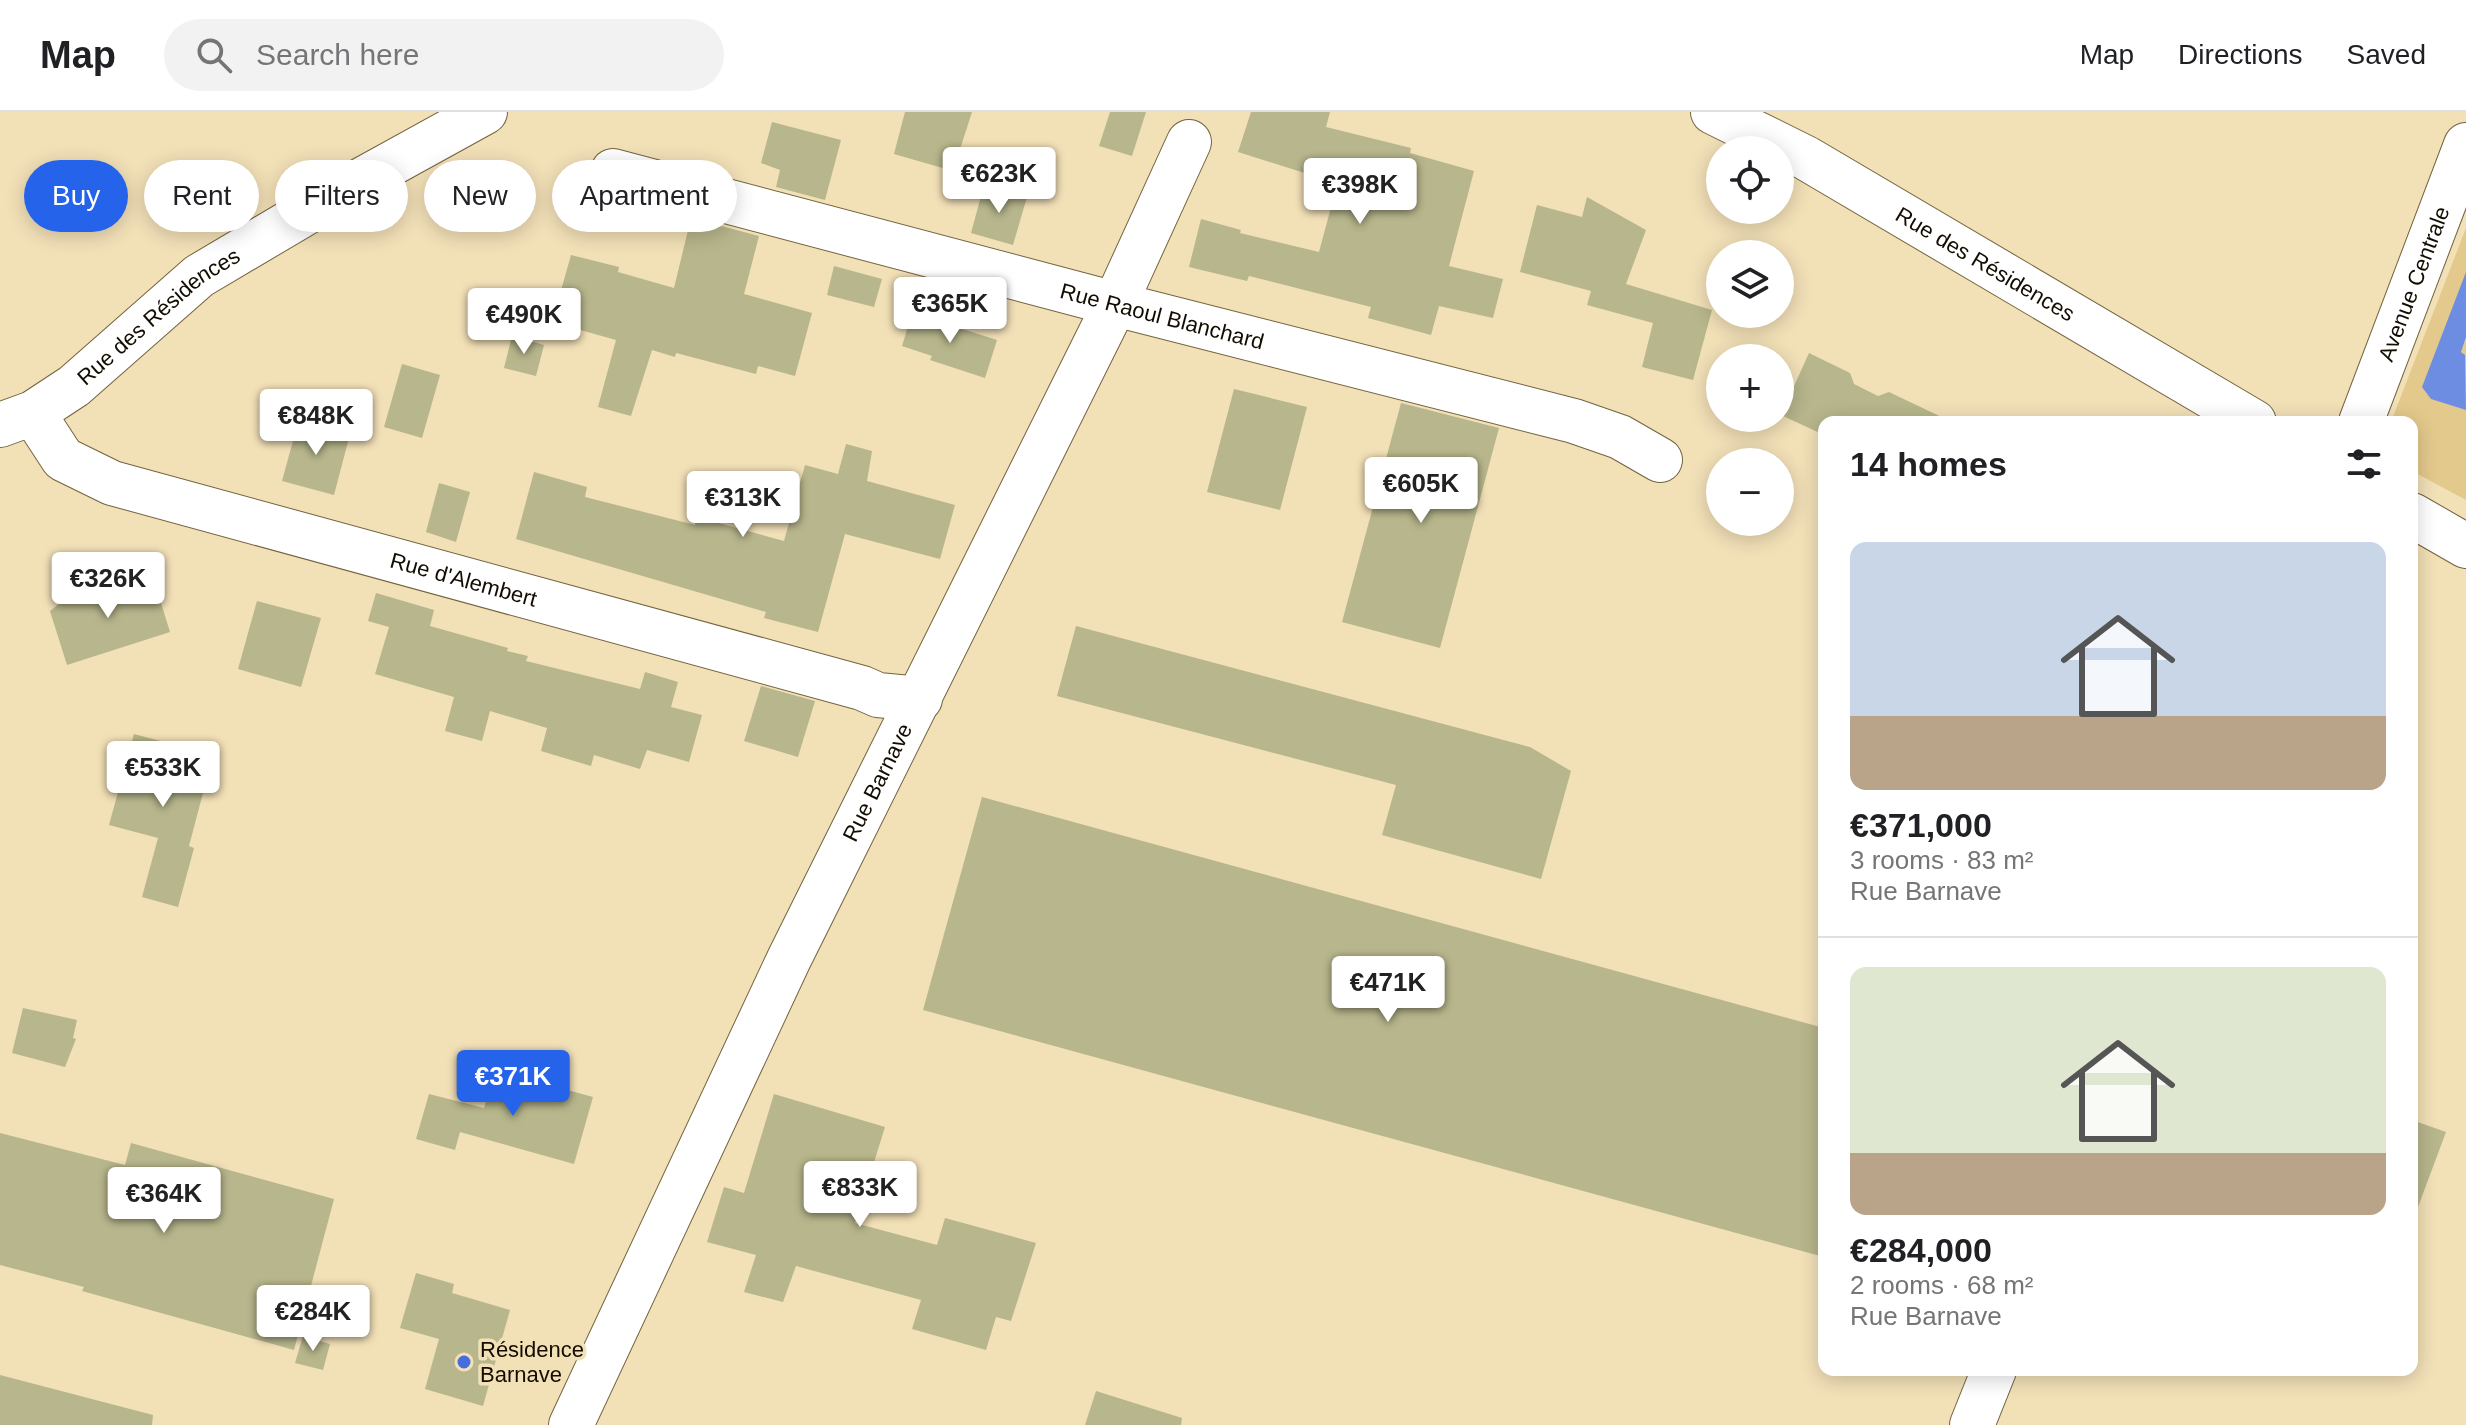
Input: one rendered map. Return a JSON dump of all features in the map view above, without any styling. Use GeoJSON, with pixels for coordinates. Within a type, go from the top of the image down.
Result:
{"type":"FeatureCollection","features":[{"type":"Feature","properties":{"kind":"street","name":"Rue des Résidences"},"geometry":{"type":"LineString","coordinates":[[17,419],[74,386],[199,276],[358,182],[485,112]]}},
{"type":"Feature","properties":{"kind":"street","name":"Rue des Résidences"},"geometry":{"type":"LineString","coordinates":[[1713,112],[1806,158],[2244,416]]}},
{"type":"Feature","properties":{"kind":"street","name":"Rue Barnave"},"geometry":{"type":"LineString","coordinates":[[571,1425],[789,959],[1115,304],[1189,142]]}},
{"type":"Feature","properties":{"kind":"street","name":"Avenue Centrale"},"geometry":{"type":"LineString","coordinates":[[2363,416],[2466,145]]}},
{"type":"Feature","properties":{"kind":"street","name":"Rue Raoul Blanchard"},"geometry":{"type":"LineString","coordinates":[[737,204],[1574,421],[1620,437],[1660,460]]}},
{"type":"Feature","properties":{"kind":"street","name":"Rue d'Alembert"},"geometry":{"type":"LineString","coordinates":[[17,419],[63,459],[112,483],[878,695],[920,699]]}},
{"type":"Feature","properties":{"kind":"street"},"geometry":{"type":"LineString","coordinates":[[2418,518],[2466,546]]}},
{"type":"Feature","properties":{"kind":"street"},"geometry":{"type":"LineString","coordinates":[[1972,1425],[1992,1376]]}},
{"type":"Feature","properties":{"kind":"shaded area"},"geometry":{"type":"Polygon","coordinates":[[[2466,228],[2466,500],[2418,474],[2418,416],[2393,416],[2466,228]]]}},
{"type":"Feature","properties":{"kind":"water"},"geometry":{"type":"Polygon","coordinates":[[[2466,272],[2466,337],[2461,352],[2465,355],[2466,410],[2431,399],[2422,387],[2466,272]]]}},
{"type":"Feature","properties":{"kind":"building"},"geometry":{"type":"Polygon","coordinates":[[[905,112],[972,112],[953,171],[894,154],[905,112]]]}},
{"type":"Feature","properties":{"kind":"building"},"geometry":{"type":"Polygon","coordinates":[[[1110,112],[1146,112],[1132,156],[1099,146],[1110,112]]]}},
{"type":"Feature","properties":{"kind":"building"},"geometry":{"type":"Polygon","coordinates":[[[1251,112],[1330,112],[1326,127],[1411,148],[1410,153],[1474,171],[1449,266],[1503,279],[1493,318],[1439,306],[1431,335],[1368,318],[1371,307],[1249,276],[1247,281],[1189,267],[1201,219],[1241,230],[1240,233],[1319,252],[1337,185],[1238,152],[1251,112]]]}},
{"type":"Feature","properties":{"kind":"building"},"geometry":{"type":"Polygon","coordinates":[[[772,122],[841,140],[825,200],[776,187],[780,170],[761,163],[772,122]]]}},
{"type":"Feature","properties":{"kind":"building"},"geometry":{"type":"Polygon","coordinates":[[[984,185],[1027,197],[1013,245],[971,233],[984,185]]]}},
{"type":"Feature","properties":{"kind":"building"},"geometry":{"type":"Polygon","coordinates":[[[1587,197],[1646,230],[1626,284],[1706,308],[1707,328],[1693,380],[1642,367],[1653,323],[1587,305],[1591,291],[1520,272],[1537,205],[1582,217],[1587,197]]]}},
{"type":"Feature","properties":{"kind":"building"},"geometry":{"type":"Polygon","coordinates":[[[737,230],[759,236],[744,294],[812,313],[795,376],[758,366],[756,374],[676,353],[675,357],[652,350],[631,416],[598,407],[616,340],[552,322],[571,255],[619,267],[618,272],[674,288],[688,232],[737,230]]]}},
{"type":"Feature","properties":{"kind":"building"},"geometry":{"type":"Polygon","coordinates":[[[834,266],[882,279],[874,307],[827,295],[834,266]]]}},
{"type":"Feature","properties":{"kind":"building"},"geometry":{"type":"Polygon","coordinates":[[[912,313],[997,340],[985,378],[930,360],[932,356],[902,346],[912,313]]]}},
{"type":"Feature","properties":{"kind":"building"},"geometry":{"type":"Polygon","coordinates":[[[512,336],[544,345],[536,376],[504,368],[512,336]]]}},
{"type":"Feature","properties":{"kind":"building"},"geometry":{"type":"Polygon","coordinates":[[[1809,353],[1850,373],[1854,384],[1878,396],[1889,392],[1939,416],[1818,416],[1818,432],[1794,421],[1794,386],[1809,353]]]}},
{"type":"Feature","properties":{"kind":"building"},"geometry":{"type":"Polygon","coordinates":[[[402,364],[440,375],[422,438],[384,427],[402,364]]]}},
{"type":"Feature","properties":{"kind":"building"},"geometry":{"type":"Polygon","coordinates":[[[1234,389],[1307,407],[1280,510],[1207,492],[1234,389]]]}},
{"type":"Feature","properties":{"kind":"building"},"geometry":{"type":"Polygon","coordinates":[[[1401,403],[1499,428],[1440,648],[1342,622],[1401,403]]]}},
{"type":"Feature","properties":{"kind":"building"},"geometry":{"type":"Polygon","coordinates":[[[299,419],[350,434],[334,495],[282,481],[299,419]]]}},
{"type":"Feature","properties":{"kind":"building"},"geometry":{"type":"Polygon","coordinates":[[[846,444],[872,451],[867,481],[955,505],[940,559],[845,534],[818,632],[764,618],[766,612],[516,539],[534,472],[587,487],[585,497],[695,525],[697,517],[784,541],[805,465],[838,474],[846,444]]]}},
{"type":"Feature","properties":{"kind":"building"},"geometry":{"type":"Polygon","coordinates":[[[439,483],[470,492],[456,542],[426,532],[439,483]]]}},
{"type":"Feature","properties":{"kind":"building"},"geometry":{"type":"Polygon","coordinates":[[[153,577],[170,632],[67,665],[50,611],[84,584],[88,597],[153,577]]]}},
{"type":"Feature","properties":{"kind":"building"},"geometry":{"type":"Polygon","coordinates":[[[376,593],[434,610],[430,626],[508,648],[507,651],[528,656],[526,661],[640,689],[645,672],[678,682],[671,707],[702,715],[689,762],[647,750],[640,769],[594,755],[591,766],[541,751],[547,728],[490,711],[482,741],[445,731],[454,697],[375,674],[389,627],[368,621],[376,593]]]}},
{"type":"Feature","properties":{"kind":"building"},"geometry":{"type":"Polygon","coordinates":[[[257,601],[321,618],[301,687],[238,669],[257,601]]]}},
{"type":"Feature","properties":{"kind":"building"},"geometry":{"type":"Polygon","coordinates":[[[1076,626],[1530,747],[1571,771],[1541,879],[1382,835],[1396,785],[1057,696],[1076,626]]]}},
{"type":"Feature","properties":{"kind":"building"},"geometry":{"type":"Polygon","coordinates":[[[761,686],[815,701],[798,757],[744,741],[761,686]]]}},
{"type":"Feature","properties":{"kind":"building"},"geometry":{"type":"Polygon","coordinates":[[[134,734],[213,755],[189,846],[194,848],[178,907],[142,897],[158,838],[109,825],[134,734]]]}},
{"type":"Feature","properties":{"kind":"building"},"geometry":{"type":"Polygon","coordinates":[[[982,797],[1818,1026],[1818,1255],[923,1010],[982,797]]]}},
{"type":"Feature","properties":{"kind":"building"},"geometry":{"type":"Polygon","coordinates":[[[23,1008],[77,1020],[73,1038],[76,1039],[65,1067],[12,1053],[23,1008]]]}},
{"type":"Feature","properties":{"kind":"building"},"geometry":{"type":"Polygon","coordinates":[[[495,1070],[593,1097],[574,1164],[460,1132],[455,1150],[416,1139],[429,1094],[484,1108],[495,1070]]]}},
{"type":"Feature","properties":{"kind":"building"},"geometry":{"type":"Polygon","coordinates":[[[774,1094],[885,1127],[855,1223],[937,1245],[945,1218],[1036,1243],[1011,1321],[996,1317],[986,1350],[912,1329],[921,1300],[796,1266],[783,1302],[744,1292],[756,1255],[707,1242],[724,1187],[744,1193],[774,1094]]]}},
{"type":"Feature","properties":{"kind":"building"},"geometry":{"type":"Polygon","coordinates":[[[2418,1122],[2446,1132],[2418,1207],[2418,1122]]]}},
{"type":"Feature","properties":{"kind":"building"},"geometry":{"type":"Polygon","coordinates":[[[0,1133],[125,1165],[131,1143],[334,1199],[294,1350],[0,1265],[0,1133]]]}},
{"type":"Feature","properties":{"kind":"building","name":"Résidence Barnave"},"geometry":{"type":"Polygon","coordinates":[[[416,1273],[454,1284],[452,1293],[510,1310],[483,1406],[425,1389],[439,1339],[400,1328],[416,1273]]]}},
{"type":"Feature","properties":{"kind":"building"},"geometry":{"type":"Polygon","coordinates":[[[303,1336],[330,1344],[323,1370],[295,1363],[303,1336]]]}},
{"type":"Feature","properties":{"kind":"building"},"geometry":{"type":"Polygon","coordinates":[[[0,1375],[153,1415],[152,1425],[0,1425],[0,1375]]]}},
{"type":"Feature","properties":{"kind":"building"},"geometry":{"type":"Polygon","coordinates":[[[1096,1391],[1182,1418],[1181,1425],[1085,1425],[1096,1391]]]}},
{"type":"Feature","properties":{"kind":"place","name":"Résidence Barnave"},"geometry":{"type":"Point","coordinates":[464,1362]}}]}
